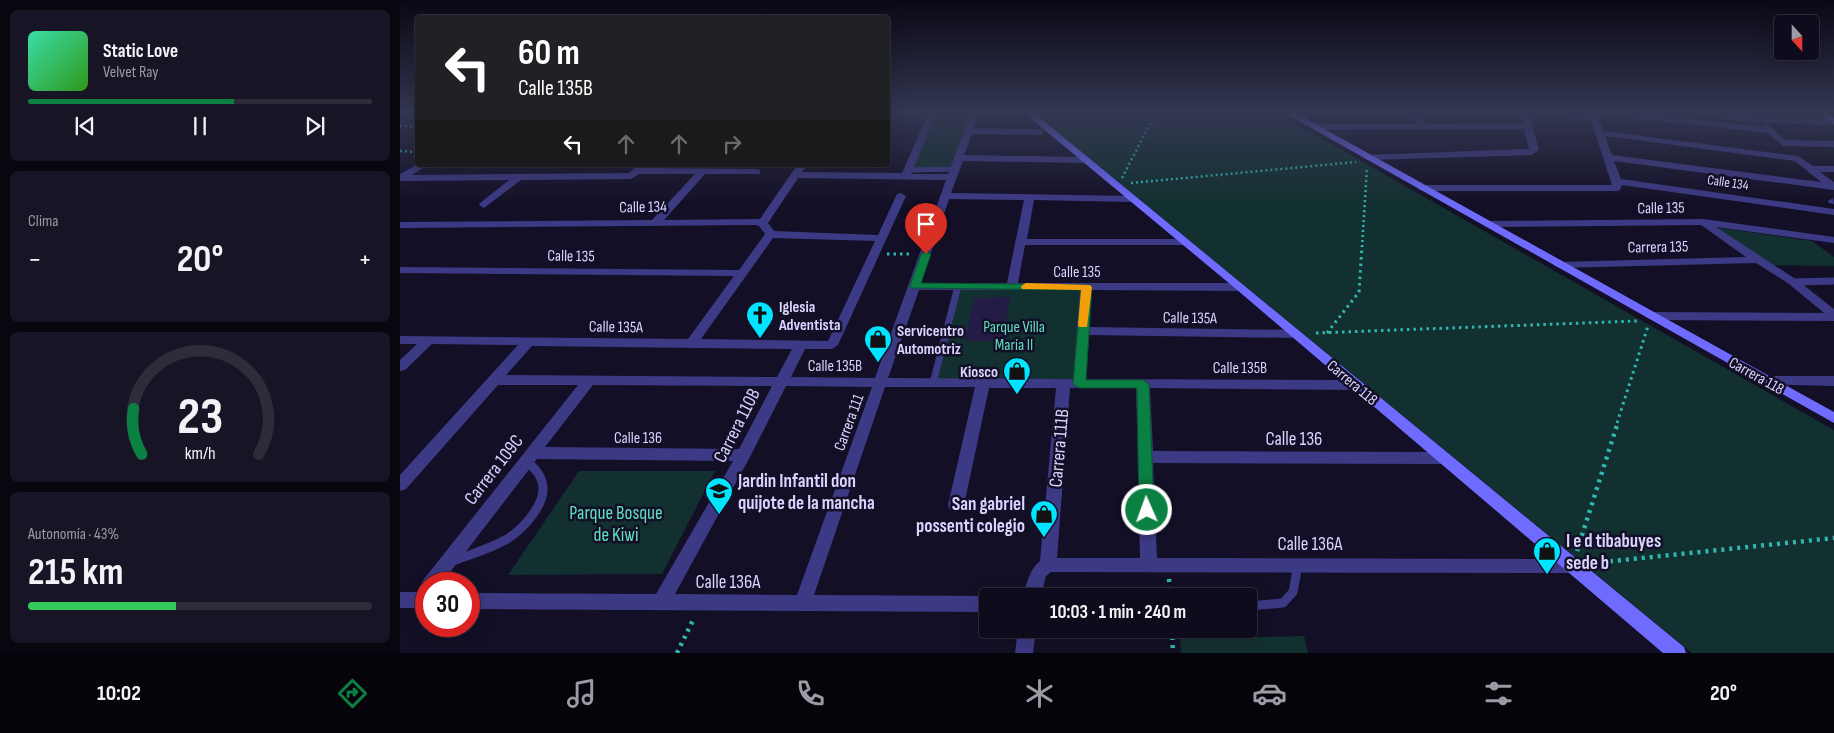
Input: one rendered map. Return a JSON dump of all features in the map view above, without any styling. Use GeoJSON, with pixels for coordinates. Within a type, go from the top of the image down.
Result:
{"type":"FeatureCollection","features":[{"type":"Feature","properties":{"kind":"street"},"geometry":{"type":"LineString","coordinates":[[906,173],[920,142]]}},
{"type":"Feature","properties":{"kind":"street","name":"Carrera 111"},"geometry":{"type":"LineString","coordinates":[[803,602],[965,142]]}},
{"type":"Feature","properties":{"kind":"street","name":"Carrera 118"},"geometry":{"type":"LineString","coordinates":[[1063,142],[1240,287],[1677,653]]}},
{"type":"Feature","properties":{"kind":"street","name":"Carrera 118"},"geometry":{"type":"LineString","coordinates":[[1340,142],[1560,264],[1650,318],[1834,418]]}},
{"type":"Feature","properties":{"kind":"street"},"geometry":{"type":"LineString","coordinates":[[1367,159],[1531,152],[1534,150],[1532,142]]}},
{"type":"Feature","properties":{"kind":"street"},"geometry":{"type":"LineString","coordinates":[[1603,142],[1618,184]]}},
{"type":"Feature","properties":{"kind":"street"},"geometry":{"type":"LineString","coordinates":[[1672,142],[1798,159],[1833,187]]}},
{"type":"Feature","properties":{"kind":"street"},"geometry":{"type":"LineString","coordinates":[[1782,142],[1834,144]]}},
{"type":"Feature","properties":{"kind":"street"},"geometry":{"type":"LineString","coordinates":[[1608,157],[1833,187]]}},
{"type":"Feature","properties":{"kind":"street"},"geometry":{"type":"LineString","coordinates":[[795,175],[831,176],[906,173],[1085,160]]}},
{"type":"Feature","properties":{"kind":"street"},"geometry":{"type":"LineString","coordinates":[[401,178],[419,167]]}},
{"type":"Feature","properties":{"kind":"street"},"geometry":{"type":"LineString","coordinates":[[770,234],[763,223],[801,167]]}},
{"type":"Feature","properties":{"kind":"street"},"geometry":{"type":"LineString","coordinates":[[831,176],[837,167]]}},
{"type":"Feature","properties":{"kind":"street"},"geometry":{"type":"LineString","coordinates":[[1811,169],[1834,169]]}},
{"type":"Feature","properties":{"kind":"street"},"geometry":{"type":"LineString","coordinates":[[401,178],[519,177],[638,171],[757,172]]}},
{"type":"Feature","properties":{"kind":"street"},"geometry":{"type":"LineString","coordinates":[[656,222],[703,171]]}},
{"type":"Feature","properties":{"kind":"street"},"geometry":{"type":"LineString","coordinates":[[484,205],[519,177]]}},
{"type":"Feature","properties":{"kind":"street","name":"Calle 134"},"geometry":{"type":"LineString","coordinates":[[1422,188],[1614,189],[1618,184],[1834,212]]}},
{"type":"Feature","properties":{"kind":"street"},"geometry":{"type":"LineString","coordinates":[[874,254],[900,196]]}},
{"type":"Feature","properties":{"kind":"street"},"geometry":{"type":"LineString","coordinates":[[946,196],[1132,199]]}},
{"type":"Feature","properties":{"kind":"street"},"geometry":{"type":"LineString","coordinates":[[1012,286],[1028,198]]}},
{"type":"Feature","properties":{"kind":"street","name":"Calle 134"},"geometry":{"type":"LineString","coordinates":[[400,225],[656,222],[763,223]]}},
{"type":"Feature","properties":{"kind":"street"},"geometry":{"type":"LineString","coordinates":[[1703,222],[1793,282],[1834,316]]}},
{"type":"Feature","properties":{"kind":"street","name":"Calle 135"},"geometry":{"type":"LineString","coordinates":[[1488,224],[1703,222],[1834,240]]}},
{"type":"Feature","properties":{"kind":"street"},"geometry":{"type":"LineString","coordinates":[[770,234],[881,238]]}},
{"type":"Feature","properties":{"kind":"street"},"geometry":{"type":"LineString","coordinates":[[692,343],[770,234]]}},
{"type":"Feature","properties":{"kind":"street"},"geometry":{"type":"LineString","coordinates":[[1816,238],[1834,251]]}},
{"type":"Feature","properties":{"kind":"street"},"geometry":{"type":"LineString","coordinates":[[1020,242],[1184,242]]}},
{"type":"Feature","properties":{"kind":"street","name":"Calle 135A"},"geometry":{"type":"LineString","coordinates":[[400,340],[832,345],[874,254]]}},
{"type":"Feature","properties":{"kind":"street","name":"Carrera 135"},"geometry":{"type":"LineString","coordinates":[[1560,264],[1758,260]]}},
{"type":"Feature","properties":{"kind":"street","name":"Calle 135"},"geometry":{"type":"LineString","coordinates":[[400,270],[742,273]]}},
{"type":"Feature","properties":{"kind":"street","name":"Calle 135"},"geometry":{"type":"LineString","coordinates":[[915,286],[1240,287]]}},
{"type":"Feature","properties":{"kind":"street"},"geometry":{"type":"LineString","coordinates":[[1079,384],[1086,287]]}},
{"type":"Feature","properties":{"kind":"street"},"geometry":{"type":"LineString","coordinates":[[1650,318],[1834,316]]}},
{"type":"Feature","properties":{"kind":"street","name":"Calle 135A"},"geometry":{"type":"LineString","coordinates":[[1083,332],[1296,334]]}},
{"type":"Feature","properties":{"kind":"street"},"geometry":{"type":"LineString","coordinates":[[400,367],[429,340]]}},
{"type":"Feature","properties":{"kind":"street"},"geometry":{"type":"LineString","coordinates":[[400,485],[529,341]]}},
{"type":"Feature","properties":{"kind":"street","name":"Carrera 110B"},"geometry":{"type":"LineString","coordinates":[[662,602],[744,455],[801,344]]}},
{"type":"Feature","properties":{"kind":"street","name":"Calle 135B"},"geometry":{"type":"LineString","coordinates":[[493,380],[1357,385]]}},
{"type":"Feature","properties":{"kind":"street","name":"Carrera 109C"},"geometry":{"type":"LineString","coordinates":[[440,572],[589,380]]}},
{"type":"Feature","properties":{"kind":"street"},"geometry":{"type":"LineString","coordinates":[[1769,381],[1834,381]]}},
{"type":"Feature","properties":{"kind":"street"},"geometry":{"type":"LineString","coordinates":[[956,505],[983,383]]}},
{"type":"Feature","properties":{"kind":"street","name":"Carrera 111B"},"geometry":{"type":"LineString","coordinates":[[1034,588],[1039,572],[1048,565],[1063,384]]}},
{"type":"Feature","properties":{"kind":"street"},"geometry":{"type":"LineString","coordinates":[[1143,384],[1148,564]]}},
{"type":"Feature","properties":{"kind":"street","name":"Calle 136"},"geometry":{"type":"LineString","coordinates":[[529,457],[744,455]]}},
{"type":"Feature","properties":{"kind":"street","name":"Calle 136"},"geometry":{"type":"LineString","coordinates":[[1145,458],[1444,458]]}},
{"type":"Feature","properties":{"kind":"street","name":"Calle 136A"},"geometry":{"type":"LineString","coordinates":[[1048,565],[1573,566]]}},
{"type":"Feature","properties":{"kind":"street","name":"Calle 136A"},"geometry":{"type":"LineString","coordinates":[[480,601],[979,604]]}},
{"type":"Feature","properties":{"kind":"street"},"geometry":{"type":"LineString","coordinates":[[1024,653],[1026,638]]}},
{"type":"Feature","properties":{"kind":"lane"},"geometry":{"type":"LineString","coordinates":[[1793,282],[1834,281]]}},
{"type":"Feature","properties":{"kind":"lane"},"geometry":{"type":"LineString","coordinates":[[933,383],[958,286]]}},
{"type":"Feature","properties":{"kind":"lane"},"geometry":{"type":"LineString","coordinates":[[446,564],[506,540],[536,509],[544,494],[543,480],[529,457]]}},
{"type":"Feature","properties":{"kind":"lane"},"geometry":{"type":"LineString","coordinates":[[1257,605],[1283,602],[1293,592],[1298,565]]}},
{"type":"Feature","properties":{"kind":"path"},"geometry":{"type":"LineString","coordinates":[[1117,185],[1140,142]]}},
{"type":"Feature","properties":{"kind":"path"},"geometry":{"type":"LineString","coordinates":[[400,152],[415,152]]}},
{"type":"Feature","properties":{"kind":"path"},"geometry":{"type":"LineString","coordinates":[[1117,185],[1367,159],[1359,292],[1327,333]]}},
{"type":"Feature","properties":{"kind":"path"},"geometry":{"type":"LineString","coordinates":[[874,254],[926,254]]}},
{"type":"Feature","properties":{"kind":"path"},"geometry":{"type":"LineString","coordinates":[[1296,334],[1650,318],[1573,566],[1834,538]]}},
{"type":"Feature","properties":{"kind":"path"},"geometry":{"type":"LineString","coordinates":[[678,653],[702,602]]}},
{"type":"Feature","properties":{"kind":"path"},"geometry":{"type":"LineString","coordinates":[[1172,638],[1173,653]]}},
{"type":"Feature","properties":{"kind":"green space"},"geometry":{"type":"Polygon","coordinates":[[[924,142],[961,142],[950,172],[911,171],[924,142]]]}},
{"type":"Feature","properties":{"kind":"green space"},"geometry":{"type":"Polygon","coordinates":[[[1070,142],[1329,142],[1834,430],[1834,653],[1692,653],[1070,142]]]}},
{"type":"Feature","properties":{"kind":"green space"},"geometry":{"type":"Polygon","coordinates":[[[1713,227],[1812,241],[1834,257],[1834,266],[1768,265],[1713,227]]]}},
{"type":"Feature","properties":{"kind":"green space","name":"Parque Villa María II"},"geometry":{"type":"Polygon","coordinates":[[[958,286],[1086,287],[1079,384],[933,383],[958,286]]]}},
{"type":"Feature","properties":{"kind":"green space","name":"Parque Bosque de Kiwi"},"geometry":{"type":"Polygon","coordinates":[[[579,471],[715,471],[662,574],[508,575],[579,471]]]}},
{"type":"Feature","properties":{"kind":"green space"},"geometry":{"type":"Polygon","coordinates":[[[1304,636],[1308,653],[1181,653],[1180,639],[1304,636]]]}},
{"type":"Feature","properties":{"kind":"building"},"geometry":{"type":"Polygon","coordinates":[[[1010,297],[1003,341],[965,341],[974,298],[1010,297]]]}},
{"type":"Feature","properties":{"kind":"slow traffic"},"geometry":{"type":"LineString","coordinates":[[1026,286],[1086,287],[1083,325]]}},
{"type":"Feature","properties":{"kind":"place","name":"Iglesia Adventista"},"geometry":{"type":"Point","coordinates":[760,339]}},
{"type":"Feature","properties":{"kind":"place","name":"Servicentro Automotriz"},"geometry":{"type":"Point","coordinates":[878,363]}},
{"type":"Feature","properties":{"kind":"place","name":"Kiosco"},"geometry":{"type":"Point","coordinates":[1017,395]}},
{"type":"Feature","properties":{"kind":"place","name":"Jardin Infantil don quijote de la mancha"},"geometry":{"type":"Point","coordinates":[719,515]}},
{"type":"Feature","properties":{"kind":"place","name":"San gabriel possenti colegio"},"geometry":{"type":"Point","coordinates":[1044,538]}},
{"type":"Feature","properties":{"kind":"place","name":"I e d tibabuyes sede b"},"geometry":{"type":"Point","coordinates":[1547,575]}},
{"type":"Feature","properties":{"kind":"route"},"geometry":{"type":"LineString","coordinates":[[926,254],[915,286],[1086,287],[1079,384],[1143,384],[1147,510]]}}]}
